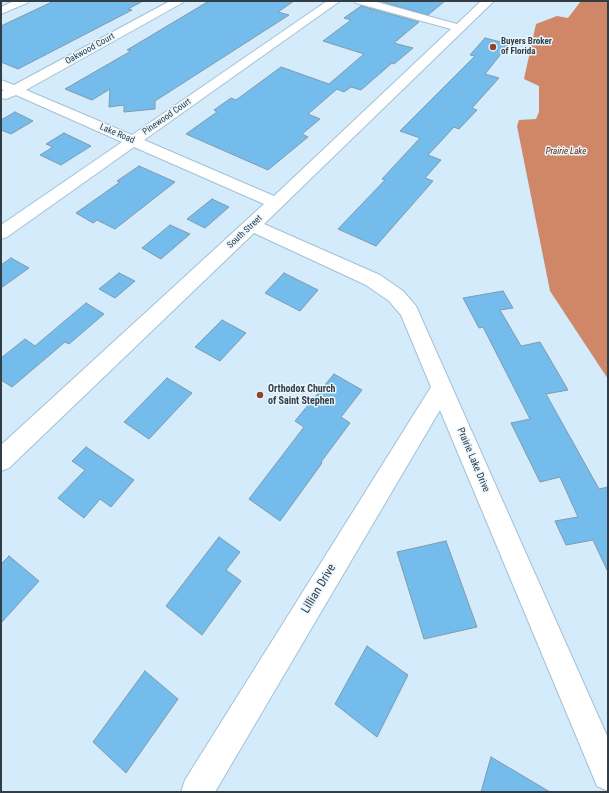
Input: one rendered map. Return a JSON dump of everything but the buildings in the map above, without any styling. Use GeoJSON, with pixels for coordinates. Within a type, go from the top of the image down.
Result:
{"type":"FeatureCollection","features":[{"type":"Feature","properties":{"kind":"street"},"geometry":{"type":"LineString","coordinates":[[1,11],[23,1]]}},
{"type":"Feature","properties":{"kind":"street","name":"Oakwood Court"},"geometry":{"type":"LineString","coordinates":[[1,98],[178,1]]}},
{"type":"Feature","properties":{"kind":"street","name":"Pinewood Court"},"geometry":{"type":"LineString","coordinates":[[1,233],[334,1]]}},
{"type":"Feature","properties":{"kind":"street"},"geometry":{"type":"LineString","coordinates":[[360,1],[460,28]]}},
{"type":"Feature","properties":{"kind":"street","name":"South Street"},"geometry":{"type":"LineString","coordinates":[[1,460],[276,203],[488,1]]}},
{"type":"Feature","properties":{"kind":"street","name":"Lake Road"},"geometry":{"type":"LineString","coordinates":[[1,84],[276,203]]}},
{"type":"Feature","properties":{"kind":"street","name":"Prairie Lake Drive"},"geometry":{"type":"LineString","coordinates":[[252,225],[373,280],[396,296],[409,312],[608,775]]}},
{"type":"Feature","properties":{"kind":"street","name":"Lillian Drive"},"geometry":{"type":"LineString","coordinates":[[197,792],[442,387]]}},
{"type":"Feature","properties":{"kind":"water","name":"Prairie Lake"},"geometry":{"type":"Polygon","coordinates":[[[581,1],[608,1],[608,379],[550,291],[517,126],[519,120],[536,119],[539,112],[539,86],[524,79],[536,24],[557,16],[568,18],[581,1]]]}},
{"type":"Feature","properties":{"kind":"place","name":"Buyers Broker of Florida"},"geometry":{"type":"Point","coordinates":[493,47]}},
{"type":"Feature","properties":{"kind":"place","name":"Orthodox Church of Saint Stephen"},"geometry":{"type":"Point","coordinates":[260,395]}}]}
